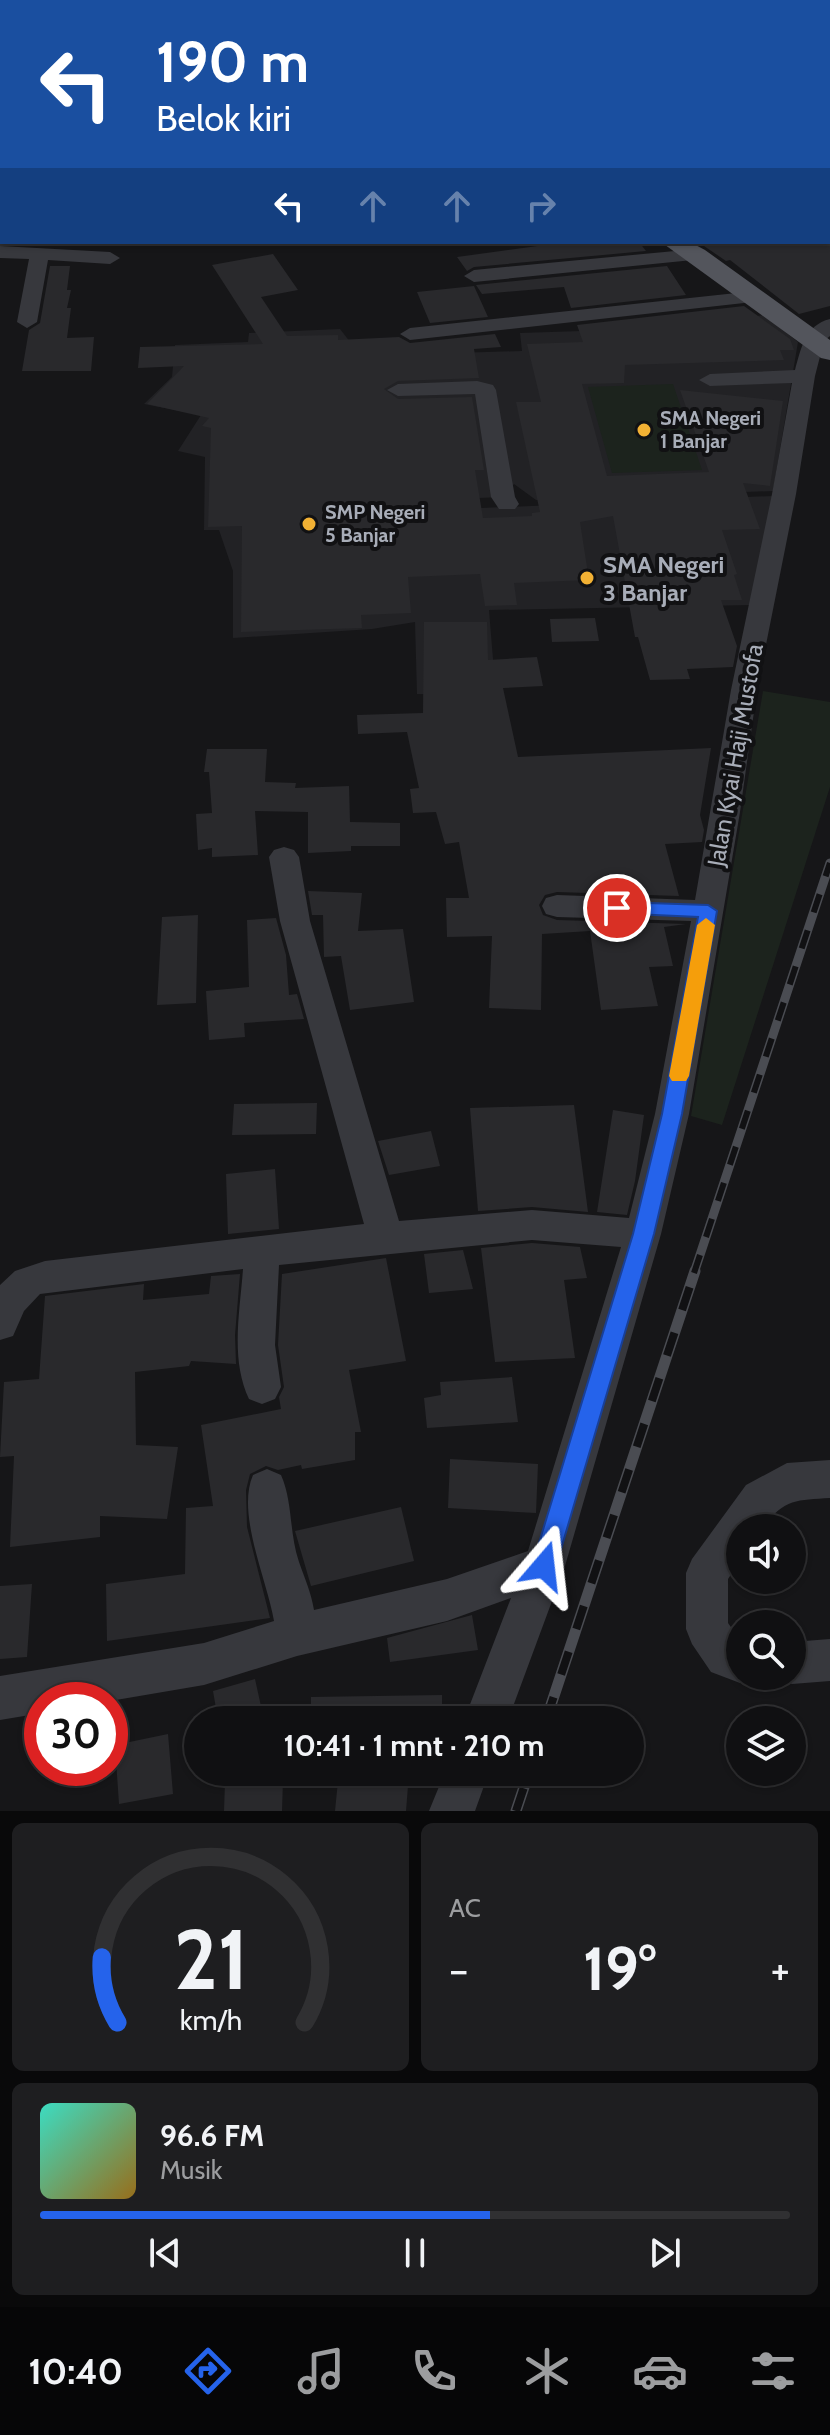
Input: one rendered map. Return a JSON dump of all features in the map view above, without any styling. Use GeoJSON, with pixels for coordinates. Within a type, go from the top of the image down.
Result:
{"type":"FeatureCollection","features":[{"type":"Feature","properties":{"kind":"main road"},"geometry":{"type":"LineString","coordinates":[[677,244],[826,343]]}},
{"type":"Feature","properties":{"kind":"street"},"geometry":{"type":"LineString","coordinates":[[776,0],[817,0]]}},
{"type":"Feature","properties":{"kind":"street"},"geometry":{"type":"LineString","coordinates":[[0,252],[110,258]]}},
{"type":"Feature","properties":{"kind":"street"},"geometry":{"type":"LineString","coordinates":[[27,322],[40,254]]}},
{"type":"Feature","properties":{"kind":"street"},"geometry":{"type":"LineString","coordinates":[[474,276],[696,255]]}},
{"type":"Feature","properties":{"kind":"street"},"geometry":{"type":"LineString","coordinates":[[410,334],[755,297]]}},
{"type":"Feature","properties":{"kind":"street","name":"Jalan Kyai Haji Mustofa"},"geometry":{"type":"LineString","coordinates":[[491,1706],[544,1566],[643,1234],[672,1114],[744,690],[784,494],[804,376],[826,343]]}},
{"type":"Feature","properties":{"kind":"street"},"geometry":{"type":"LineString","coordinates":[[710,380],[804,376]]}},
{"type":"Feature","properties":{"kind":"street"},"geometry":{"type":"LineString","coordinates":[[398,390],[477,387],[485,390],[503,497],[507,504]]}},
{"type":"Feature","properties":{"kind":"street"},"geometry":{"type":"LineString","coordinates":[[284,857],[295,921],[386,1237]]}},
{"type":"Feature","properties":{"kind":"street"},"geometry":{"type":"LineString","coordinates":[[557,906],[708,911]]}},
{"type":"Feature","properties":{"kind":"street"},"geometry":{"type":"LineString","coordinates":[[0,1324],[16,1290],[30,1279],[386,1237],[532,1225],[643,1234]]}},
{"type":"Feature","properties":{"kind":"street"},"geometry":{"type":"LineString","coordinates":[[262,1253],[256,1345],[262,1387]]}},
{"type":"Feature","properties":{"kind":"street"},"geometry":{"type":"LineString","coordinates":[[726,1657],[707,1629],[707,1573],[760,1499],[787,1482],[830,1479]]}},
{"type":"Feature","properties":{"kind":"street"},"geometry":{"type":"LineString","coordinates":[[267,1488],[279,1566],[289,1586],[297,1635]]}},
{"type":"Feature","properties":{"kind":"street"},"geometry":{"type":"LineString","coordinates":[[0,1698],[204,1664],[297,1635],[447,1600],[544,1566]]}},
{"type":"Feature","properties":{"kind":"street"},"geometry":{"type":"LineString","coordinates":[[806,1662],[830,1660]]}},
{"type":"Feature","properties":{"kind":"street"},"geometry":{"type":"LineString","coordinates":[[452,1811],[462,1786]]}},
{"type":"Feature","properties":{"kind":"shaded area"},"geometry":{"type":"Polygon","coordinates":[[[764,315],[798,342],[773,491],[536,500],[514,484],[503,497],[454,499],[458,509],[773,496],[751,605],[489,610],[496,696],[417,694],[415,622],[372,629],[233,638],[233,571],[219,530],[204,530],[205,457],[178,451],[201,415],[144,404],[172,377],[175,345],[248,342],[249,333],[340,329],[361,356],[522,351],[520,333],[674,328],[764,315]]]}},
{"type":"Feature","properties":{"kind":"shaded area"},"geometry":{"type":"Polygon","coordinates":[[[673,384],[702,470],[612,473],[588,387],[673,384]]]}},
{"type":"Feature","properties":{"kind":"shaded area"},"geometry":{"type":"Polygon","coordinates":[[[763,691],[830,702],[830,787],[722,1125],[691,1116],[763,691]]]}},
{"type":"Feature","properties":{"kind":"building"},"geometry":{"type":"Polygon","coordinates":[[[552,244],[641,244],[646,251],[474,267],[467,271],[457,257],[552,244]]]}},
{"type":"Feature","properties":{"kind":"building"},"geometry":{"type":"Polygon","coordinates":[[[830,244],[830,306],[799,314],[730,260],[726,261],[704,246],[830,244]]]}},
{"type":"Feature","properties":{"kind":"building"},"geometry":{"type":"Polygon","coordinates":[[[273,254],[298,290],[261,297],[287,336],[338,335],[338,340],[399,337],[410,343],[495,334],[501,347],[474,349],[479,378],[398,381],[384,389],[398,399],[472,397],[484,470],[475,470],[483,518],[532,516],[532,513],[540,512],[516,402],[541,402],[527,344],[583,342],[577,325],[744,306],[790,339],[794,350],[780,350],[784,360],[625,365],[624,383],[582,384],[607,476],[709,472],[680,390],[783,401],[770,486],[743,483],[760,529],[722,530],[742,600],[721,600],[737,646],[733,667],[687,669],[690,679],[650,680],[638,637],[635,637],[613,516],[580,522],[589,580],[514,583],[517,605],[485,606],[480,574],[408,577],[411,613],[361,615],[362,628],[241,632],[242,526],[208,527],[211,428],[202,426],[209,418],[147,404],[184,366],[138,368],[140,347],[263,344],[212,265],[273,254]]]}},
{"type":"Feature","properties":{"kind":"building"},"geometry":{"type":"Polygon","coordinates":[[[50,266],[70,266],[67,290],[71,290],[67,308],[71,308],[67,338],[94,337],[91,371],[22,371],[29,330],[40,323],[50,266]]]}},
{"type":"Feature","properties":{"kind":"building"},"geometry":{"type":"Polygon","coordinates":[[[667,266],[686,295],[571,308],[564,287],[482,294],[476,285],[667,266]]]}},
{"type":"Feature","properties":{"kind":"building"},"geometry":{"type":"Polygon","coordinates":[[[474,286],[488,317],[430,323],[417,292],[474,286]]]}},
{"type":"Feature","properties":{"kind":"building"},"geometry":{"type":"Polygon","coordinates":[[[595,618],[599,641],[552,642],[550,619],[595,618]]]}},
{"type":"Feature","properties":{"kind":"building"},"geometry":{"type":"Polygon","coordinates":[[[424,622],[487,622],[488,660],[537,657],[543,686],[503,688],[518,757],[711,748],[700,815],[704,830],[702,842],[665,844],[679,896],[557,892],[545,895],[539,905],[543,915],[557,920],[686,924],[664,927],[673,966],[649,967],[658,1006],[601,1010],[590,931],[542,934],[541,1010],[489,1008],[492,936],[447,937],[446,898],[469,898],[459,842],[445,844],[436,812],[413,813],[410,789],[419,788],[407,732],[358,734],[357,715],[423,713],[424,622]]]}},
{"type":"Feature","properties":{"kind":"building"},"geometry":{"type":"Polygon","coordinates":[[[207,749],[267,749],[265,782],[296,783],[295,788],[349,786],[350,822],[400,823],[400,846],[351,846],[351,851],[308,853],[308,812],[255,811],[258,855],[212,857],[212,848],[198,850],[196,814],[212,813],[209,772],[204,772],[207,749]]]}},
{"type":"Feature","properties":{"kind":"building"},"geometry":{"type":"Polygon","coordinates":[[[308,891],[362,893],[358,931],[403,929],[414,1002],[350,1010],[341,956],[324,957],[323,915],[312,915],[308,891]]]}},
{"type":"Feature","properties":{"kind":"building"},"geometry":{"type":"Polygon","coordinates":[[[198,915],[196,1003],[157,1005],[162,917],[198,915]]]}},
{"type":"Feature","properties":{"kind":"building"},"geometry":{"type":"Polygon","coordinates":[[[276,918],[286,955],[289,995],[297,994],[304,1019],[244,1023],[245,1037],[209,1040],[206,991],[249,987],[247,920],[276,918]]]}},
{"type":"Feature","properties":{"kind":"building"},"geometry":{"type":"Polygon","coordinates":[[[317,1103],[316,1134],[232,1135],[234,1104],[317,1103]]]}},
{"type":"Feature","properties":{"kind":"building"},"geometry":{"type":"Polygon","coordinates":[[[574,1105],[588,1212],[532,1207],[478,1211],[470,1108],[574,1105]]]}},
{"type":"Feature","properties":{"kind":"building"},"geometry":{"type":"Polygon","coordinates":[[[613,1110],[644,1115],[627,1215],[597,1212],[613,1110]]]}},
{"type":"Feature","properties":{"kind":"building"},"geometry":{"type":"Polygon","coordinates":[[[431,1131],[440,1166],[389,1175],[378,1141],[431,1131]]]}},
{"type":"Feature","properties":{"kind":"building"},"geometry":{"type":"Polygon","coordinates":[[[275,1169],[279,1229],[228,1234],[226,1174],[275,1169]]]}},
{"type":"Feature","properties":{"kind":"building"},"geometry":{"type":"Polygon","coordinates":[[[532,1243],[580,1247],[587,1278],[564,1280],[575,1358],[495,1362],[481,1248],[532,1243]]]}},
{"type":"Feature","properties":{"kind":"building"},"geometry":{"type":"Polygon","coordinates":[[[463,1250],[473,1289],[429,1293],[424,1254],[463,1250]]]}},
{"type":"Feature","properties":{"kind":"building"},"geometry":{"type":"Polygon","coordinates":[[[386,1258],[406,1361],[349,1370],[361,1432],[355,1432],[355,1460],[302,1469],[301,1465],[278,1470],[266,1466],[250,1474],[246,1490],[247,1527],[270,1618],[107,1641],[106,1584],[185,1574],[186,1508],[213,1506],[201,1425],[281,1409],[279,1397],[284,1387],[278,1345],[282,1274],[386,1258]]]}},
{"type":"Feature","properties":{"kind":"building"},"geometry":{"type":"Polygon","coordinates":[[[240,1274],[236,1364],[191,1361],[189,1366],[135,1372],[136,1445],[178,1447],[167,1519],[100,1516],[100,1537],[10,1547],[14,1456],[0,1457],[4,1382],[39,1379],[45,1296],[144,1284],[143,1300],[209,1294],[211,1276],[240,1274]]]}},
{"type":"Feature","properties":{"kind":"building"},"geometry":{"type":"Polygon","coordinates":[[[512,1377],[518,1422],[427,1428],[424,1398],[441,1395],[440,1382],[512,1377]]]}},
{"type":"Feature","properties":{"kind":"building"},"geometry":{"type":"Polygon","coordinates":[[[450,1459],[538,1464],[536,1513],[448,1508],[450,1459]]]}},
{"type":"Feature","properties":{"kind":"building"},"geometry":{"type":"Polygon","coordinates":[[[401,1507],[414,1561],[311,1586],[295,1531],[401,1507]]]}},
{"type":"Feature","properties":{"kind":"building"},"geometry":{"type":"Polygon","coordinates":[[[32,1584],[27,1657],[0,1659],[0,1586],[32,1584]]]}},
{"type":"Feature","properties":{"kind":"building"},"geometry":{"type":"Polygon","coordinates":[[[472,1615],[478,1650],[390,1662],[387,1638],[472,1615]]]}},
{"type":"Feature","properties":{"kind":"building"},"geometry":{"type":"Polygon","coordinates":[[[255,1679],[261,1706],[216,1706],[213,1691],[255,1679]]]}},
{"type":"Feature","properties":{"kind":"building"},"geometry":{"type":"Polygon","coordinates":[[[442,1695],[442,1706],[311,1706],[311,1697],[442,1695]]]}},
{"type":"Feature","properties":{"kind":"building"},"geometry":{"type":"Polygon","coordinates":[[[168,1734],[173,1794],[119,1804],[118,1786],[128,1786],[128,1742],[168,1734]]]}},
{"type":"Feature","properties":{"kind":"building"},"geometry":{"type":"Polygon","coordinates":[[[225,1786],[283,1786],[282,1811],[224,1811],[225,1786]]]}},
{"type":"Feature","properties":{"kind":"building"},"geometry":{"type":"Polygon","coordinates":[[[338,1786],[408,1786],[406,1811],[335,1811],[338,1786]]]}},
{"type":"Feature","properties":{"kind":"railway"},"geometry":{"type":"LineString","coordinates":[[694,1273],[830,863]]}},
{"type":"Feature","properties":{"kind":"railway"},"geometry":{"type":"LineString","coordinates":[[551,1706],[695,1271]]}},
{"type":"Feature","properties":{"kind":"railway"},"geometry":{"type":"LineString","coordinates":[[516,1811],[524,1786]]}},
{"type":"Feature","properties":{"kind":"slow traffic"},"geometry":{"type":"LineString","coordinates":[[679,1076],[706,925]]}},
{"type":"Feature","properties":{"kind":"place","name":"SMA Negeri 1 Banjar"},"geometry":{"type":"Point","coordinates":[644,430]}},
{"type":"Feature","properties":{"kind":"place","name":"SMP Negeri 5 Banjar"},"geometry":{"type":"Point","coordinates":[309,524]}},
{"type":"Feature","properties":{"kind":"place","name":"SMA Negeri 3 Banjar"},"geometry":{"type":"Point","coordinates":[587,578]}},
{"type":"Feature","properties":{"kind":"route"},"geometry":{"type":"LineString","coordinates":[[544,1566],[643,1234],[672,1114],[708,911],[617,908]]}}]}
